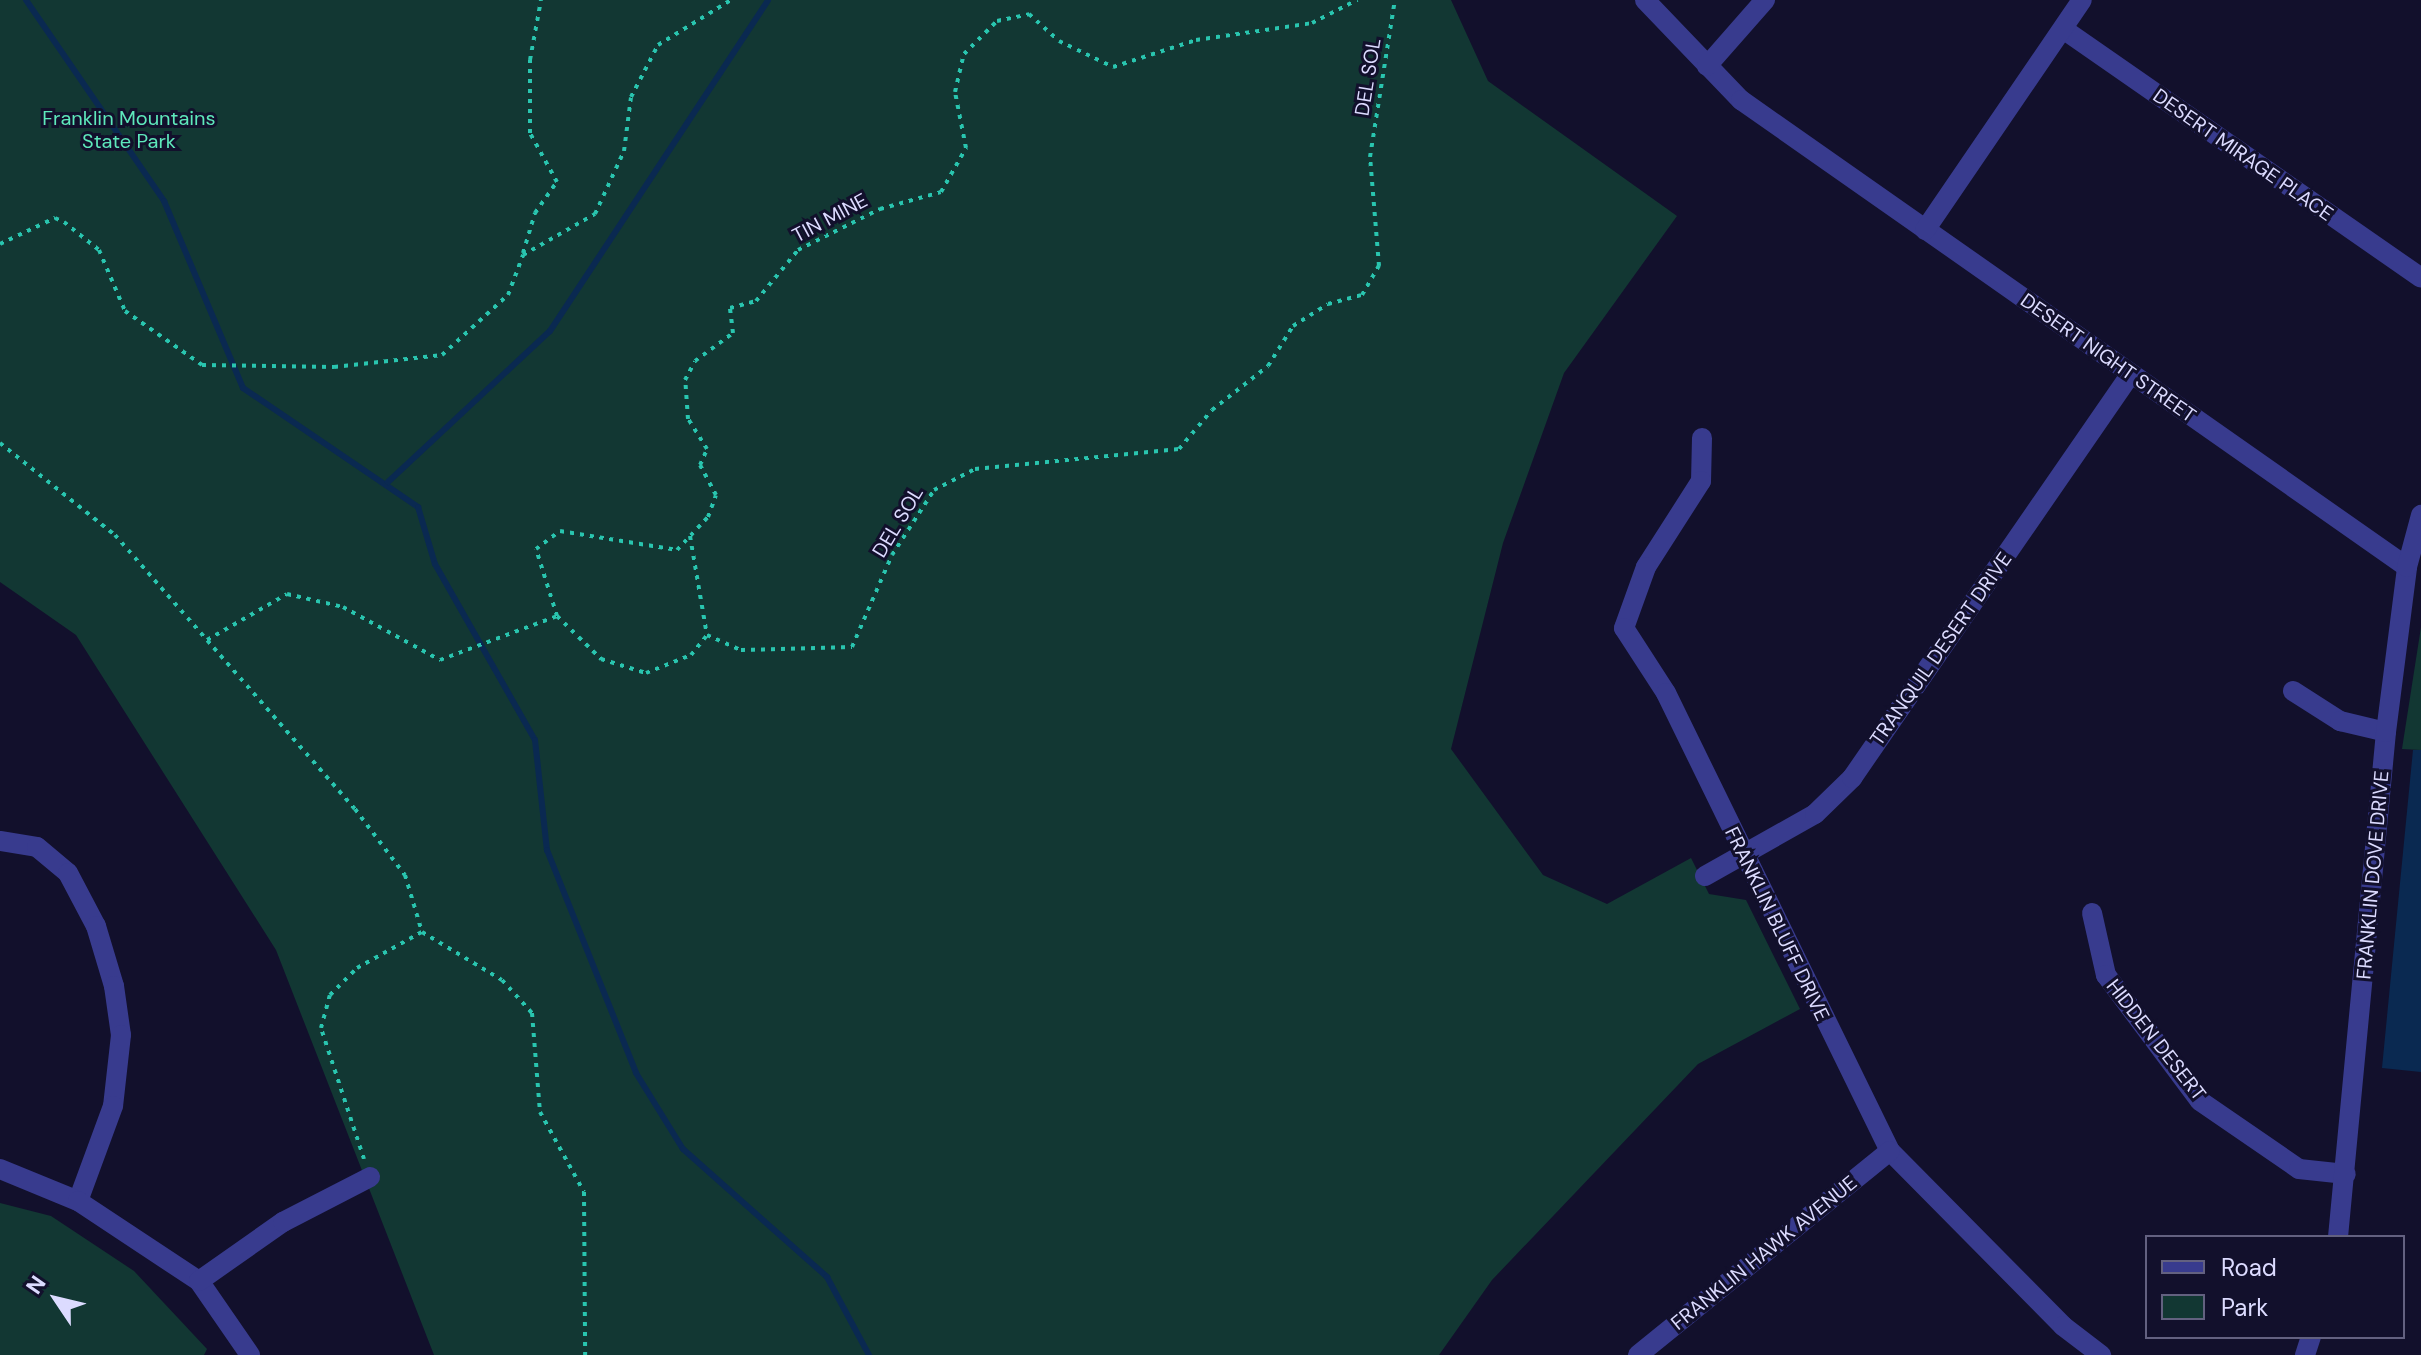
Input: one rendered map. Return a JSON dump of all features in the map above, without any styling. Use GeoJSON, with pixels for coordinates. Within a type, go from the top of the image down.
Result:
{"type":"FeatureCollection","features":[{"type":"Feature","properties":{"kind":"street","name":"DESERT NIGHT STREET"},"geometry":{"type":"LineString","coordinates":[[1645,0],[1707,66],[1810,150],[2407,567]]}},
{"type":"Feature","properties":{"kind":"street"},"geometry":{"type":"LineString","coordinates":[[1707,66],[1765,0]]}},
{"type":"Feature","properties":{"kind":"street"},"geometry":{"type":"LineString","coordinates":[[1925,230],[2066,31],[2082,0]]}},
{"type":"Feature","properties":{"kind":"street","name":"DESERT MIRAGE PLACE"},"geometry":{"type":"LineString","coordinates":[[2066,31],[2421,278]]}},
{"type":"Feature","properties":{"kind":"street","name":"TRANQUIL DESERT DRIVE"},"geometry":{"type":"LineString","coordinates":[[1705,876],[1815,814],[1852,778],[2131,374]]}},
{"type":"Feature","properties":{"kind":"street","name":"FRANKLIN BLUFF DRIVE"},"geometry":{"type":"LineString","coordinates":[[1702,438],[1701,481],[1646,567],[1624,628],[1656,674],[1890,1151],[2063,1326],[2101,1355]]}},
{"type":"Feature","properties":{"kind":"street","name":"FRANKLIN DOVE DRIVE"},"geometry":{"type":"LineString","coordinates":[[2338,1235],[2386,732],[2407,567],[2421,515]]}},
{"type":"Feature","properties":{"kind":"street"},"geometry":{"type":"LineString","coordinates":[[2293,691],[2340,721],[2386,732]]}},
{"type":"Feature","properties":{"kind":"street"},"geometry":{"type":"LineString","coordinates":[[0,841],[37,847],[68,873],[96,926],[114,986],[121,1035],[113,1106],[78,1201]]}},
{"type":"Feature","properties":{"kind":"street","name":"HIDDEN DESERT"},"geometry":{"type":"LineString","coordinates":[[2092,913],[2106,975],[2200,1101],[2299,1169],[2346,1174]]}},
{"type":"Feature","properties":{"kind":"street","name":"FRANKLIN HAWK AVENUE"},"geometry":{"type":"LineString","coordinates":[[1638,1355],[1890,1151]]}},
{"type":"Feature","properties":{"kind":"street"},"geometry":{"type":"LineString","coordinates":[[0,1169],[78,1201],[199,1281],[250,1355]]}},
{"type":"Feature","properties":{"kind":"street"},"geometry":{"type":"LineString","coordinates":[[199,1281],[283,1222],[370,1177]]}},
{"type":"Feature","properties":{"kind":"path"},"geometry":{"type":"LineString","coordinates":[[0,244],[55,218],[64,222],[99,250],[125,311],[202,365],[334,367],[442,355],[508,295],[535,213],[557,182],[530,133],[530,60],[541,0]]}},
{"type":"Feature","properties":{"kind":"path"},"geometry":{"type":"LineString","coordinates":[[523,255],[595,214],[624,151],[634,114],[631,97],[658,45],[731,0]]}},
{"type":"Feature","properties":{"kind":"path","name":"TIN MINE"},"geometry":{"type":"LineString","coordinates":[[690,536],[716,495],[700,465],[707,449],[688,419],[685,380],[695,361],[733,333],[730,308],[756,301],[798,250],[880,209],[941,192],[966,148],[955,92],[964,54],[997,21],[1029,14],[1059,41],[1113,67],[1196,40],[1312,23],[1357,0]]}},
{"type":"Feature","properties":{"kind":"path","name":"DEL SOL"},"geometry":{"type":"LineString","coordinates":[[707,635],[741,650],[852,647],[892,555],[934,490],[975,469],[1179,449],[1212,410],[1268,366],[1293,326],[1362,295],[1379,266],[1370,157],[1395,0]]}},
{"type":"Feature","properties":{"kind":"path"},"geometry":{"type":"LineString","coordinates":[[0,443],[115,535],[207,640],[405,875],[422,932],[502,980],[532,1013],[540,1112],[584,1192],[585,1355]]}},
{"type":"Feature","properties":{"kind":"path"},"geometry":{"type":"LineString","coordinates":[[560,531],[677,550],[690,536],[707,635],[691,655],[646,673],[601,659],[557,616],[536,549],[560,531]]}},
{"type":"Feature","properties":{"kind":"path"},"geometry":{"type":"LineString","coordinates":[[207,640],[287,594],[343,607],[440,660],[557,616]]}},
{"type":"Feature","properties":{"kind":"path"},"geometry":{"type":"LineString","coordinates":[[370,1177],[321,1028],[330,995],[357,968],[422,932]]}},
{"type":"Feature","properties":{"kind":"green space","name":"Franklin Mountains State Park"},"geometry":{"type":"Polygon","coordinates":[[[0,0],[1451,0],[1488,81],[1677,216],[1564,373],[1503,543],[1451,749],[1543,875],[1607,904],[1691,858],[1709,894],[1746,900],[1800,1009],[1698,1064],[1492,1280],[1439,1355],[434,1355],[276,950],[76,635],[0,582],[0,0]]]}},
{"type":"Feature","properties":{"kind":"green space"},"geometry":{"type":"Polygon","coordinates":[[[2421,627],[2421,750],[2402,749],[2421,627]]]}},
{"type":"Feature","properties":{"kind":"green space"},"geometry":{"type":"Polygon","coordinates":[[[0,1203],[51,1216],[134,1271],[207,1349],[204,1355],[0,1355],[0,1203]]]}},
{"type":"Feature","properties":{"kind":"water"},"geometry":{"type":"Polygon","coordinates":[[[2413,750],[2421,750],[2421,1072],[2382,1068],[2413,750]]]}},
{"type":"Feature","properties":{"kind":"waterway"},"geometry":{"type":"LineString","coordinates":[[26,0],[164,201],[243,388],[418,507],[435,564],[535,740],[547,850],[636,1073],[683,1149],[827,1277],[869,1355]]}},
{"type":"Feature","properties":{"kind":"waterway"},"geometry":{"type":"LineString","coordinates":[[388,482],[550,331],[768,0]]}}]}
